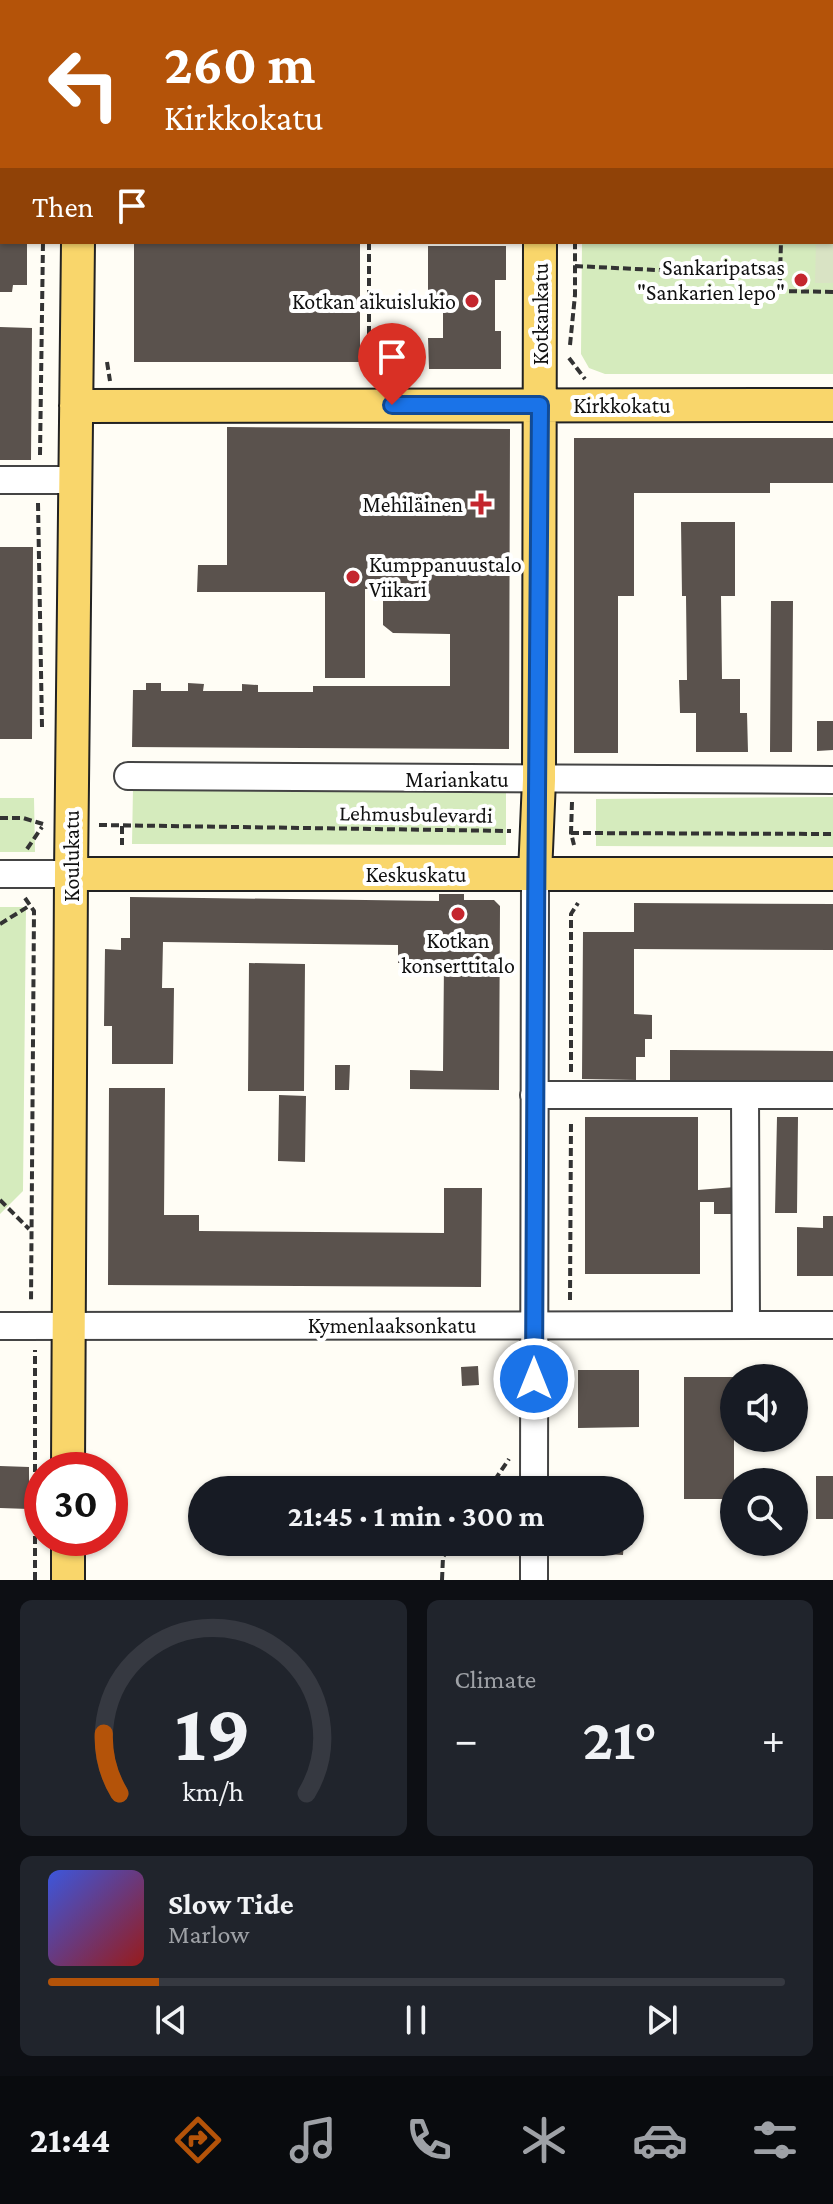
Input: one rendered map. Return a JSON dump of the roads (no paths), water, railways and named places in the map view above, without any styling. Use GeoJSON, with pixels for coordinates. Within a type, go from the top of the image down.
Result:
{"type":"FeatureCollection","features":[{"type":"Feature","properties":{"kind":"main road","name":"Koulukatu"},"geometry":{"type":"LineString","coordinates":[[68,1452],[78,244]]}},
{"type":"Feature","properties":{"kind":"main road","name":"Kotkankatu"},"geometry":{"type":"LineString","coordinates":[[535,874],[539,780],[540,244]]}},
{"type":"Feature","properties":{"kind":"main road","name":"Kirkkokatu"},"geometry":{"type":"LineString","coordinates":[[76,406],[833,405]]}},
{"type":"Feature","properties":{"kind":"main road","name":"Keskuskatu"},"geometry":{"type":"LineString","coordinates":[[71,874],[833,874]]}},
{"type":"Feature","properties":{"kind":"main road"},"geometry":{"type":"LineString","coordinates":[[68,1556],[68,1580]]}},
{"type":"Feature","properties":{"kind":"street"},"geometry":{"type":"LineString","coordinates":[[0,480],[75,480]]}},
{"type":"Feature","properties":{"kind":"street","name":"Mariankatu"},"geometry":{"type":"LineString","coordinates":[[128,776],[833,780]]}},
{"type":"Feature","properties":{"kind":"street","name":"Keskuskatu"},"geometry":{"type":"LineString","coordinates":[[13,874],[71,874]]}},
{"type":"Feature","properties":{"kind":"street","name":"Kotkankatu"},"geometry":{"type":"LineString","coordinates":[[534,1476],[535,874]]}},
{"type":"Feature","properties":{"kind":"street"},"geometry":{"type":"LineString","coordinates":[[534,1095],[833,1095]]}},
{"type":"Feature","properties":{"kind":"street"},"geometry":{"type":"LineString","coordinates":[[745,1095],[746,1324]]}},
{"type":"Feature","properties":{"kind":"street","name":"Kymenlaaksonkatu"},"geometry":{"type":"LineString","coordinates":[[0,1326],[833,1325]]}},
{"type":"Feature","properties":{"kind":"street"},"geometry":{"type":"LineString","coordinates":[[534,1556],[534,1580]]}},
{"type":"Feature","properties":{"kind":"place","name":"Sankaripatsas \"Sankarien lepo\""},"geometry":{"type":"Point","coordinates":[801,280]}},
{"type":"Feature","properties":{"kind":"place","name":"Kotkan aikuislukio"},"geometry":{"type":"Point","coordinates":[472,301]}},
{"type":"Feature","properties":{"kind":"place","name":"Mehiläinen"},"geometry":{"type":"Point","coordinates":[481,504]}},
{"type":"Feature","properties":{"kind":"place","name":"Kumppanuustalo Viikari"},"geometry":{"type":"Point","coordinates":[353,577]}},
{"type":"Feature","properties":{"kind":"place","name":"Kotkan konserttitalo"},"geometry":{"type":"Point","coordinates":[458,914]}}]}
